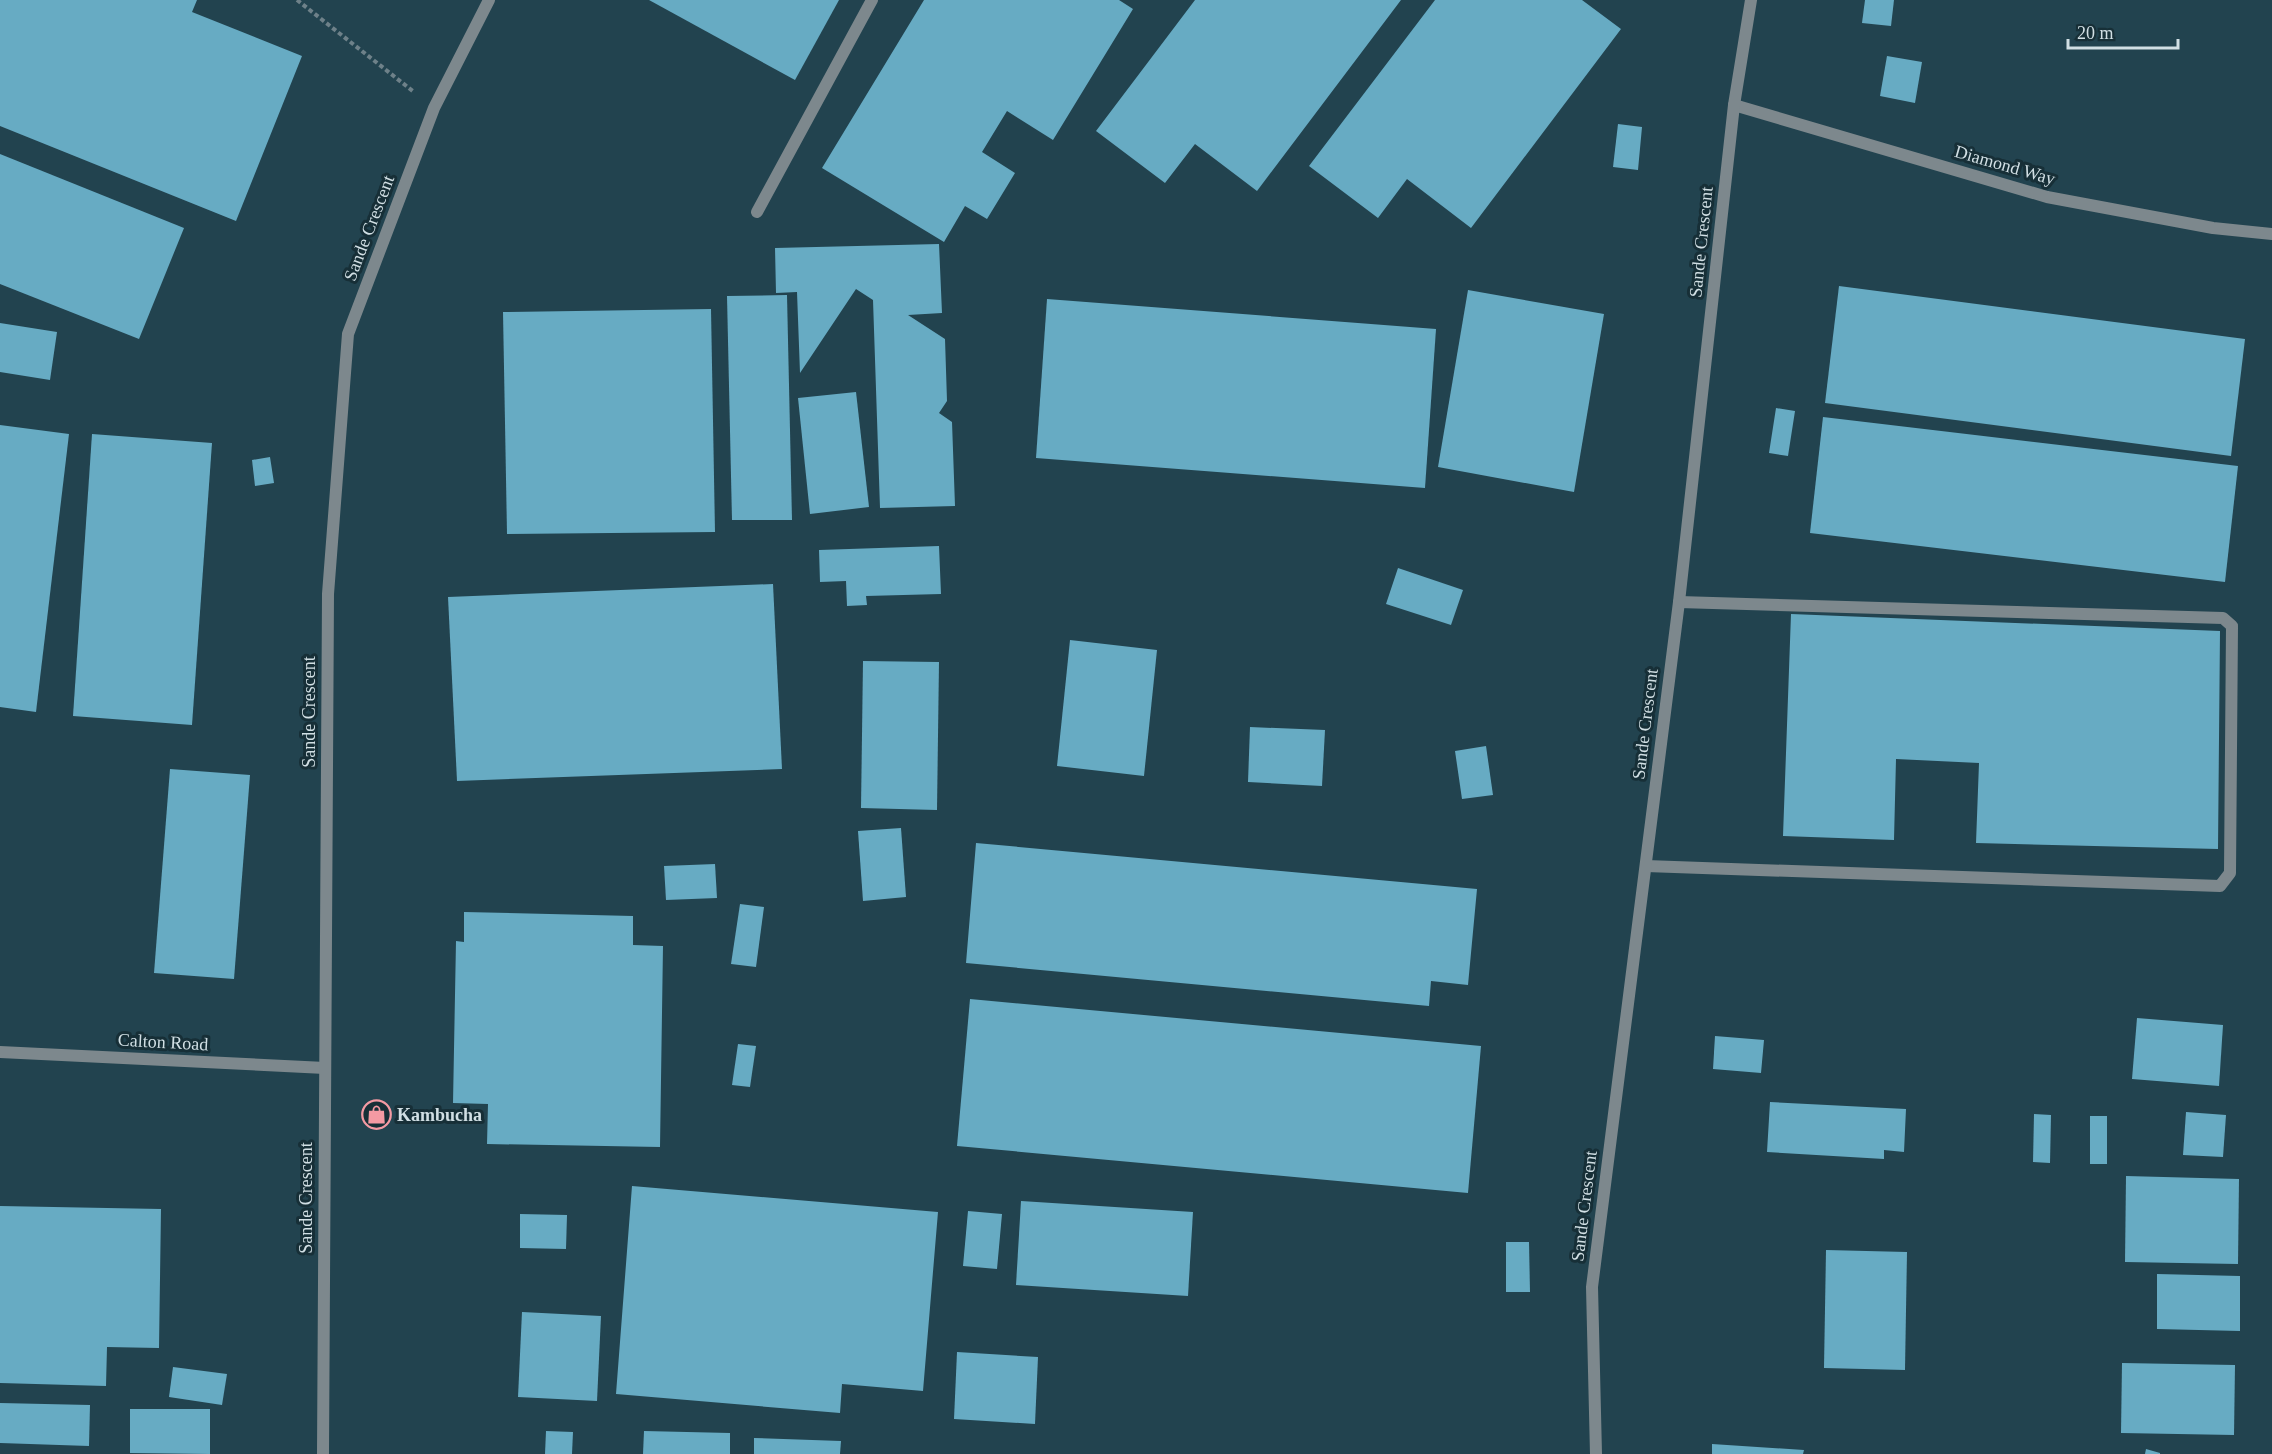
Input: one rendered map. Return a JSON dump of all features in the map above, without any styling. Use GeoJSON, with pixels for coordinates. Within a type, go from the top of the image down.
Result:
{"type":"FeatureCollection","features":[{"type":"Feature","properties":{"kind":"street","name":"Sande Crescent"},"geometry":{"type":"LineString","coordinates":[[323,1454],[328,594],[348,334],[434,108],[489,0]]}},
{"type":"Feature","properties":{"kind":"street"},"geometry":{"type":"LineString","coordinates":[[758,212],[872,0]]}},
{"type":"Feature","properties":{"kind":"street","name":"Sande Crescent"},"geometry":{"type":"LineString","coordinates":[[1596,1454],[1592,1287],[1679,602],[1734,105],[1751,0]]}},
{"type":"Feature","properties":{"kind":"street","name":"Diamond Way"},"geometry":{"type":"LineString","coordinates":[[1734,105],[2047,197],[2213,228],[2272,234]]}},
{"type":"Feature","properties":{"kind":"street"},"geometry":{"type":"LineString","coordinates":[[1646,866],[2220,885],[2230,873],[2232,626],[2223,618],[1679,602]]}},
{"type":"Feature","properties":{"kind":"street","name":"Calton Road"},"geometry":{"type":"LineString","coordinates":[[0,1052],[325,1068]]}},
{"type":"Feature","properties":{"kind":"path"},"geometry":{"type":"LineString","coordinates":[[297,0],[434,108]]}},
{"type":"Feature","properties":{"kind":"shaded area"},"geometry":{"type":"Polygon","coordinates":[[[0,0],[2272,0],[2272,1454],[0,1454],[0,0]]]}},
{"type":"Feature","properties":{"kind":"building"},"geometry":{"type":"Polygon","coordinates":[[[0,0],[197,0],[192,12],[302,56],[236,221],[0,126],[0,0]]]}},
{"type":"Feature","properties":{"kind":"building"},"geometry":{"type":"Polygon","coordinates":[[[649,0],[839,0],[795,80],[649,0]]]}},
{"type":"Feature","properties":{"kind":"building"},"geometry":{"type":"Polygon","coordinates":[[[924,0],[1119,0],[1133,9],[1053,140],[1007,111],[982,152],[1015,173],[987,219],[965,206],[944,242],[822,168],[924,0]]]}},
{"type":"Feature","properties":{"kind":"building"},"geometry":{"type":"Polygon","coordinates":[[[1195,0],[1401,0],[1257,191],[1195,144],[1165,183],[1096,131],[1195,0]]]}},
{"type":"Feature","properties":{"kind":"building"},"geometry":{"type":"Polygon","coordinates":[[[1435,0],[1582,0],[1621,29],[1471,228],[1407,179],[1378,218],[1309,166],[1435,0]]]}},
{"type":"Feature","properties":{"kind":"building"},"geometry":{"type":"Polygon","coordinates":[[[1865,0],[1894,0],[1891,26],[1862,23],[1865,0]]]}},
{"type":"Feature","properties":{"kind":"building"},"geometry":{"type":"Polygon","coordinates":[[[1887,56],[1922,62],[1915,103],[1880,96],[1887,56]]]}},
{"type":"Feature","properties":{"kind":"building"},"geometry":{"type":"Polygon","coordinates":[[[1618,124],[1642,127],[1638,170],[1613,167],[1618,124]]]}},
{"type":"Feature","properties":{"kind":"building"},"geometry":{"type":"Polygon","coordinates":[[[0,154],[184,228],[139,339],[0,284],[0,154]]]}},
{"type":"Feature","properties":{"kind":"building"},"geometry":{"type":"Polygon","coordinates":[[[939,244],[942,313],[908,315],[945,339],[947,401],[939,413],[952,422],[955,506],[880,508],[873,300],[856,289],[800,373],[797,292],[776,293],[775,248],[939,244]]]}},
{"type":"Feature","properties":{"kind":"building"},"geometry":{"type":"Polygon","coordinates":[[[1839,286],[2245,339],[2231,456],[1825,403],[1839,286]]]}},
{"type":"Feature","properties":{"kind":"building"},"geometry":{"type":"Polygon","coordinates":[[[1468,290],[1604,314],[1574,492],[1438,467],[1468,290]]]}},
{"type":"Feature","properties":{"kind":"building"},"geometry":{"type":"Polygon","coordinates":[[[787,295],[792,520],[732,520],[727,296],[787,295]]]}},
{"type":"Feature","properties":{"kind":"building"},"geometry":{"type":"Polygon","coordinates":[[[1047,299],[1436,329],[1425,488],[1036,458],[1047,299]]]}},
{"type":"Feature","properties":{"kind":"building"},"geometry":{"type":"Polygon","coordinates":[[[711,309],[715,532],[507,534],[503,312],[711,309]]]}},
{"type":"Feature","properties":{"kind":"building"},"geometry":{"type":"Polygon","coordinates":[[[0,323],[57,332],[50,380],[0,372],[0,323]]]}},
{"type":"Feature","properties":{"kind":"building"},"geometry":{"type":"Polygon","coordinates":[[[856,392],[869,507],[810,514],[798,398],[856,392]]]}},
{"type":"Feature","properties":{"kind":"building"},"geometry":{"type":"Polygon","coordinates":[[[1776,408],[1795,411],[1788,456],[1769,453],[1776,408]]]}},
{"type":"Feature","properties":{"kind":"building"},"geometry":{"type":"Polygon","coordinates":[[[1823,417],[2238,466],[2225,582],[1810,533],[1823,417]]]}},
{"type":"Feature","properties":{"kind":"building"},"geometry":{"type":"Polygon","coordinates":[[[0,425],[69,434],[36,712],[0,707],[0,425]]]}},
{"type":"Feature","properties":{"kind":"building"},"geometry":{"type":"Polygon","coordinates":[[[92,434],[212,443],[192,725],[73,716],[92,434]]]}},
{"type":"Feature","properties":{"kind":"building"},"geometry":{"type":"Polygon","coordinates":[[[270,457],[274,483],[255,486],[252,460],[270,457]]]}},
{"type":"Feature","properties":{"kind":"building"},"geometry":{"type":"Polygon","coordinates":[[[939,546],[941,594],[866,596],[867,605],[847,606],[846,581],[820,582],[819,550],[939,546]]]}},
{"type":"Feature","properties":{"kind":"building"},"geometry":{"type":"Polygon","coordinates":[[[1398,568],[1463,590],[1451,625],[1386,604],[1398,568]]]}},
{"type":"Feature","properties":{"kind":"building"},"geometry":{"type":"Polygon","coordinates":[[[773,584],[782,769],[457,781],[448,597],[773,584]]]}},
{"type":"Feature","properties":{"kind":"building"},"geometry":{"type":"Polygon","coordinates":[[[1791,614],[2220,631],[2218,849],[1976,843],[1979,763],[1896,759],[1894,840],[1783,836],[1791,614]]]}},
{"type":"Feature","properties":{"kind":"building"},"geometry":{"type":"Polygon","coordinates":[[[1070,640],[1157,650],[1144,776],[1057,766],[1070,640]]]}},
{"type":"Feature","properties":{"kind":"building"},"geometry":{"type":"Polygon","coordinates":[[[863,661],[939,662],[937,810],[861,808],[863,661]]]}},
{"type":"Feature","properties":{"kind":"building"},"geometry":{"type":"Polygon","coordinates":[[[1250,727],[1325,730],[1322,786],[1248,782],[1250,727]]]}},
{"type":"Feature","properties":{"kind":"building"},"geometry":{"type":"Polygon","coordinates":[[[1486,746],[1493,795],[1462,799],[1455,751],[1486,746]]]}},
{"type":"Feature","properties":{"kind":"building"},"geometry":{"type":"Polygon","coordinates":[[[170,769],[250,775],[234,979],[154,973],[170,769]]]}},
{"type":"Feature","properties":{"kind":"building"},"geometry":{"type":"Polygon","coordinates":[[[901,828],[906,897],[863,901],[858,831],[901,828]]]}},
{"type":"Feature","properties":{"kind":"building"},"geometry":{"type":"Polygon","coordinates":[[[976,843],[1477,889],[1468,985],[1431,981],[1429,1006],[966,963],[976,843]]]}},
{"type":"Feature","properties":{"kind":"building"},"geometry":{"type":"Polygon","coordinates":[[[715,864],[717,898],[666,900],[664,866],[715,864]]]}},
{"type":"Feature","properties":{"kind":"building"},"geometry":{"type":"Polygon","coordinates":[[[740,904],[764,907],[756,967],[731,964],[740,904]]]}},
{"type":"Feature","properties":{"kind":"building"},"geometry":{"type":"Polygon","coordinates":[[[464,912],[633,916],[633,945],[663,946],[660,1147],[487,1144],[488,1104],[453,1103],[456,941],[464,942],[464,912]]]}},
{"type":"Feature","properties":{"kind":"building"},"geometry":{"type":"Polygon","coordinates":[[[970,999],[1481,1046],[1468,1193],[957,1146],[970,999]]]}},
{"type":"Feature","properties":{"kind":"building"},"geometry":{"type":"Polygon","coordinates":[[[2137,1018],[2223,1025],[2219,1086],[2132,1079],[2137,1018]]]}},
{"type":"Feature","properties":{"kind":"building"},"geometry":{"type":"Polygon","coordinates":[[[1715,1036],[1764,1040],[1761,1073],[1713,1069],[1715,1036]]]}},
{"type":"Feature","properties":{"kind":"building"},"geometry":{"type":"Polygon","coordinates":[[[738,1044],[756,1046],[750,1087],[732,1085],[738,1044]]]}},
{"type":"Feature","properties":{"kind":"building"},"geometry":{"type":"Polygon","coordinates":[[[1770,1102],[1906,1109],[1904,1152],[1884,1150],[1884,1159],[1767,1152],[1770,1102]]]}},
{"type":"Feature","properties":{"kind":"building"},"geometry":{"type":"Polygon","coordinates":[[[2186,1112],[2226,1115],[2223,1157],[2183,1155],[2186,1112]]]}},
{"type":"Feature","properties":{"kind":"building"},"geometry":{"type":"Polygon","coordinates":[[[2034,1114],[2051,1115],[2050,1163],[2033,1162],[2034,1114]]]}},
{"type":"Feature","properties":{"kind":"building"},"geometry":{"type":"Polygon","coordinates":[[[2090,1116],[2107,1116],[2107,1164],[2090,1164],[2090,1116]]]}},
{"type":"Feature","properties":{"kind":"building"},"geometry":{"type":"Polygon","coordinates":[[[2126,1176],[2239,1179],[2238,1264],[2125,1262],[2126,1176]]]}},
{"type":"Feature","properties":{"kind":"building"},"geometry":{"type":"Polygon","coordinates":[[[632,1186],[938,1212],[923,1391],[842,1384],[840,1413],[616,1394],[632,1186]]]}},
{"type":"Feature","properties":{"kind":"building"},"geometry":{"type":"Polygon","coordinates":[[[1021,1201],[1193,1212],[1188,1296],[1016,1285],[1021,1201]]]}},
{"type":"Feature","properties":{"kind":"building"},"geometry":{"type":"Polygon","coordinates":[[[0,1206],[161,1209],[159,1348],[107,1347],[106,1386],[0,1383],[0,1206]]]}},
{"type":"Feature","properties":{"kind":"building"},"geometry":{"type":"Polygon","coordinates":[[[968,1211],[1002,1214],[997,1269],[963,1266],[968,1211]]]}},
{"type":"Feature","properties":{"kind":"building"},"geometry":{"type":"Polygon","coordinates":[[[520,1214],[567,1215],[566,1249],[520,1248],[520,1214]]]}},
{"type":"Feature","properties":{"kind":"building"},"geometry":{"type":"Polygon","coordinates":[[[1506,1242],[1529,1242],[1530,1292],[1506,1292],[1506,1242]]]}},
{"type":"Feature","properties":{"kind":"building"},"geometry":{"type":"Polygon","coordinates":[[[1826,1250],[1907,1252],[1905,1370],[1824,1368],[1826,1250]]]}},
{"type":"Feature","properties":{"kind":"building"},"geometry":{"type":"Polygon","coordinates":[[[2157,1274],[2240,1276],[2240,1331],[2157,1329],[2157,1274]]]}},
{"type":"Feature","properties":{"kind":"building"},"geometry":{"type":"Polygon","coordinates":[[[522,1312],[601,1316],[597,1401],[518,1397],[522,1312]]]}},
{"type":"Feature","properties":{"kind":"building"},"geometry":{"type":"Polygon","coordinates":[[[957,1352],[1038,1357],[1035,1424],[954,1419],[957,1352]]]}},
{"type":"Feature","properties":{"kind":"building"},"geometry":{"type":"Polygon","coordinates":[[[2122,1363],[2235,1365],[2234,1435],[2121,1433],[2122,1363]]]}},
{"type":"Feature","properties":{"kind":"building"},"geometry":{"type":"Polygon","coordinates":[[[173,1367],[227,1374],[222,1405],[169,1397],[173,1367]]]}},
{"type":"Feature","properties":{"kind":"building"},"geometry":{"type":"Polygon","coordinates":[[[0,1403],[90,1405],[89,1446],[0,1443],[0,1403]]]}},
{"type":"Feature","properties":{"kind":"building"},"geometry":{"type":"Polygon","coordinates":[[[130,1409],[210,1409],[210,1454],[130,1453],[130,1409]]]}},
{"type":"Feature","properties":{"kind":"building"},"geometry":{"type":"Polygon","coordinates":[[[546,1431],[573,1432],[572,1454],[545,1454],[546,1431]]]}},
{"type":"Feature","properties":{"kind":"building"},"geometry":{"type":"Polygon","coordinates":[[[644,1431],[730,1433],[730,1454],[643,1454],[644,1431]]]}},
{"type":"Feature","properties":{"kind":"building"},"geometry":{"type":"Polygon","coordinates":[[[754,1438],[841,1441],[840,1454],[754,1454],[754,1438]]]}},
{"type":"Feature","properties":{"kind":"building"},"geometry":{"type":"Polygon","coordinates":[[[1712,1444],[1804,1450],[1803,1454],[1712,1454],[1712,1444]]]}},
{"type":"Feature","properties":{"kind":"building"},"geometry":{"type":"Polygon","coordinates":[[[2146,1449],[2160,1453],[2160,1454],[2145,1454],[2146,1449]]]}},
{"type":"Feature","properties":{"kind":"place","name":"Kambucha"},"geometry":{"type":"Point","coordinates":[376,1115]}}]}
